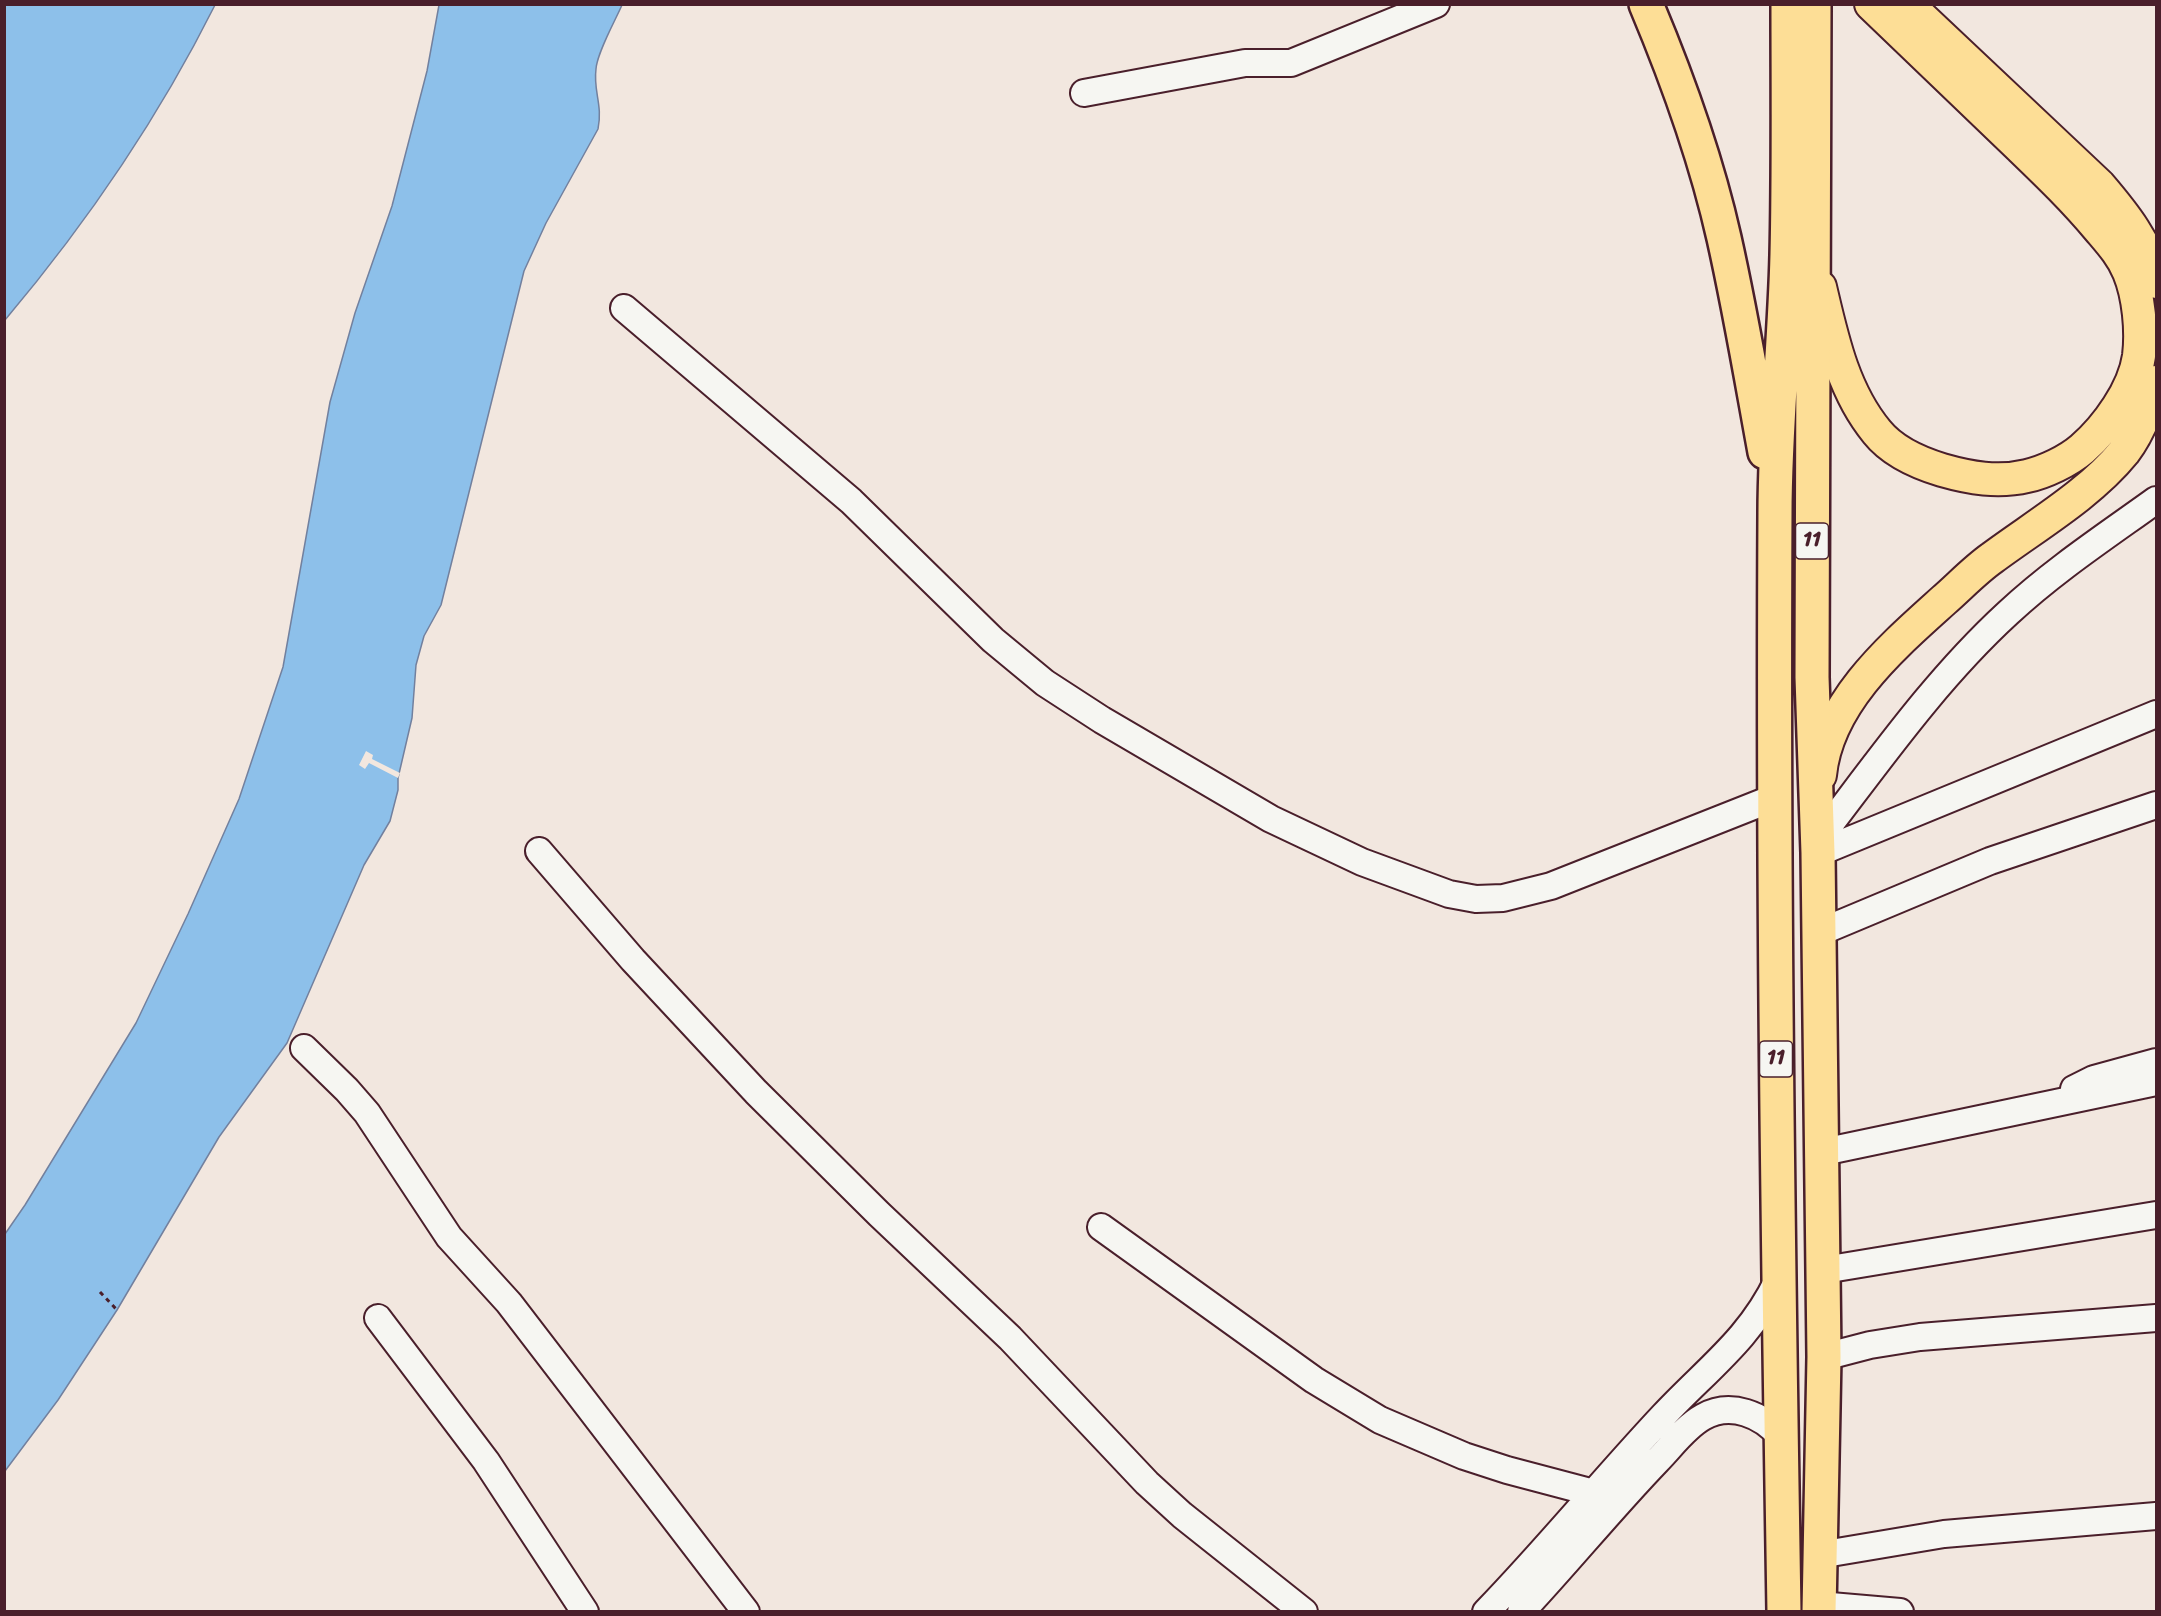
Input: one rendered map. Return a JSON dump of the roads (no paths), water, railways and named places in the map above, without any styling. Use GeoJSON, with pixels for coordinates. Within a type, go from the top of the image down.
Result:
{"type":"FeatureCollection","features":[{"type":"Feature","properties":{"kind":"highway"},"geometry":{"type":"LineString","coordinates":[[1646,4],[1687,108],[1724,237],[1775,507]]}},
{"type":"Feature","properties":{"kind":"highway","name":"11"},"geometry":{"type":"LineString","coordinates":[[1784,1611],[1776,1190],[1774,644],[1775,507],[1787,257],[1788,4]]}},
{"type":"Feature","properties":{"kind":"highway","name":"11"},"geometry":{"type":"LineString","coordinates":[[1814,4],[1812,677],[1824,1269],[1819,1608]]}},
{"type":"Feature","properties":{"kind":"highway"},"geometry":{"type":"LineString","coordinates":[[1776,1190],[1823,1188]]}},
{"type":"Feature","properties":{"kind":"main road"},"geometry":{"type":"LineString","coordinates":[[1814,266],[1835,351],[1855,400],[1878,434],[1899,451],[1923,464],[1948,472],[1974,479],[2001,479],[2027,476],[2059,464],[2081,450],[2116,409],[2130,384],[2139,358],[2137,304],[2129,273],[2116,249],[2078,202],[1871,4]]}},
{"type":"Feature","properties":{"kind":"main road"},"geometry":{"type":"LineString","coordinates":[[1906,4],[2099,186],[2116,205],[2147,252],[2157,282]]}},
{"type":"Feature","properties":{"kind":"main road"},"geometry":{"type":"LineString","coordinates":[[1817,836],[1820,771],[1831,734],[1854,693],[1893,646],[1990,559],[2083,492],[2123,452],[2149,406],[2157,382]]}},
{"type":"Feature","properties":{"kind":"street"},"geometry":{"type":"LineString","coordinates":[[1084,93],[1245,63],[1291,63],[1436,4]]}},
{"type":"Feature","properties":{"kind":"street"},"geometry":{"type":"LineString","coordinates":[[624,308],[851,501],[993,640],[1045,683],[1102,720],[1271,819],[1362,862],[1449,894],[1476,899],[1503,898],[1562,882],[1776,797]]}},
{"type":"Feature","properties":{"kind":"street"},"geometry":{"type":"LineString","coordinates":[[1817,836],[1929,695],[1980,639],[2036,588],[2157,500]]}},
{"type":"Feature","properties":{"kind":"street"},"geometry":{"type":"LineString","coordinates":[[1817,836],[2157,714]]}},
{"type":"Feature","properties":{"kind":"street"},"geometry":{"type":"LineString","coordinates":[[1818,933],[1990,861],[2157,805]]}},
{"type":"Feature","properties":{"kind":"street"},"geometry":{"type":"LineString","coordinates":[[538,852],[633,960],[756,1092],[856,1192],[1010,1338],[1147,1483],[1182,1515],[1304,1611]]}},
{"type":"Feature","properties":{"kind":"street"},"geometry":{"type":"LineString","coordinates":[[304,1048],[367,1113],[449,1237],[509,1303],[746,1611]]}},
{"type":"Feature","properties":{"kind":"street"},"geometry":{"type":"LineString","coordinates":[[2052,1104],[2064,1094],[2094,1078],[2157,1062]]}},
{"type":"Feature","properties":{"kind":"street"},"geometry":{"type":"LineString","coordinates":[[1823,1152],[2157,1082]]}},
{"type":"Feature","properties":{"kind":"street"},"geometry":{"type":"LineString","coordinates":[[1824,1269],[2157,1215]]}},
{"type":"Feature","properties":{"kind":"street"},"geometry":{"type":"LineString","coordinates":[[1101,1227],[1314,1380],[1380,1420],[1485,1463],[1550,1483],[1594,1493]]}},
{"type":"Feature","properties":{"kind":"street"},"geometry":{"type":"LineString","coordinates":[[1521,1611],[1625,1477],[1664,1415],[1747,1332],[1769,1299],[1778,1280]]}},
{"type":"Feature","properties":{"kind":"street"},"geometry":{"type":"LineString","coordinates":[[378,1318],[486,1461],[585,1611]]}},
{"type":"Feature","properties":{"kind":"street"},"geometry":{"type":"LineString","coordinates":[[1824,1357],[1870,1345],[1920,1337],[2157,1318]]}},
{"type":"Feature","properties":{"kind":"street"},"geometry":{"type":"LineString","coordinates":[[1486,1611],[1594,1493],[1625,1477],[1704,1416],[1715,1412],[1740,1411],[1752,1414],[1773,1427],[1781,1437]]}},
{"type":"Feature","properties":{"kind":"street"},"geometry":{"type":"LineString","coordinates":[[1819,1556],[1944,1534],[2157,1516]]}},
{"type":"Feature","properties":{"kind":"street"},"geometry":{"type":"LineString","coordinates":[[1819,1608],[1900,1611]]}},
{"type":"Feature","properties":{"kind":"water"},"geometry":{"type":"Polygon","coordinates":[[[5,4],[215,5],[170,88],[119,168],[64,246],[5,320],[5,4]]]}},
{"type":"Feature","properties":{"kind":"water"},"geometry":{"type":"Polygon","coordinates":[[[439,5],[622,5],[597,62],[595,77],[599,113],[598,129],[546,223],[524,271],[441,605],[424,636],[416,665],[412,718],[390,821],[364,865],[287,1043],[219,1137],[117,1310],[58,1400],[5,1471],[5,1234],[136,1023],[239,799],[283,667],[330,402],[355,313],[392,206],[427,71],[439,5]]]}}]}
